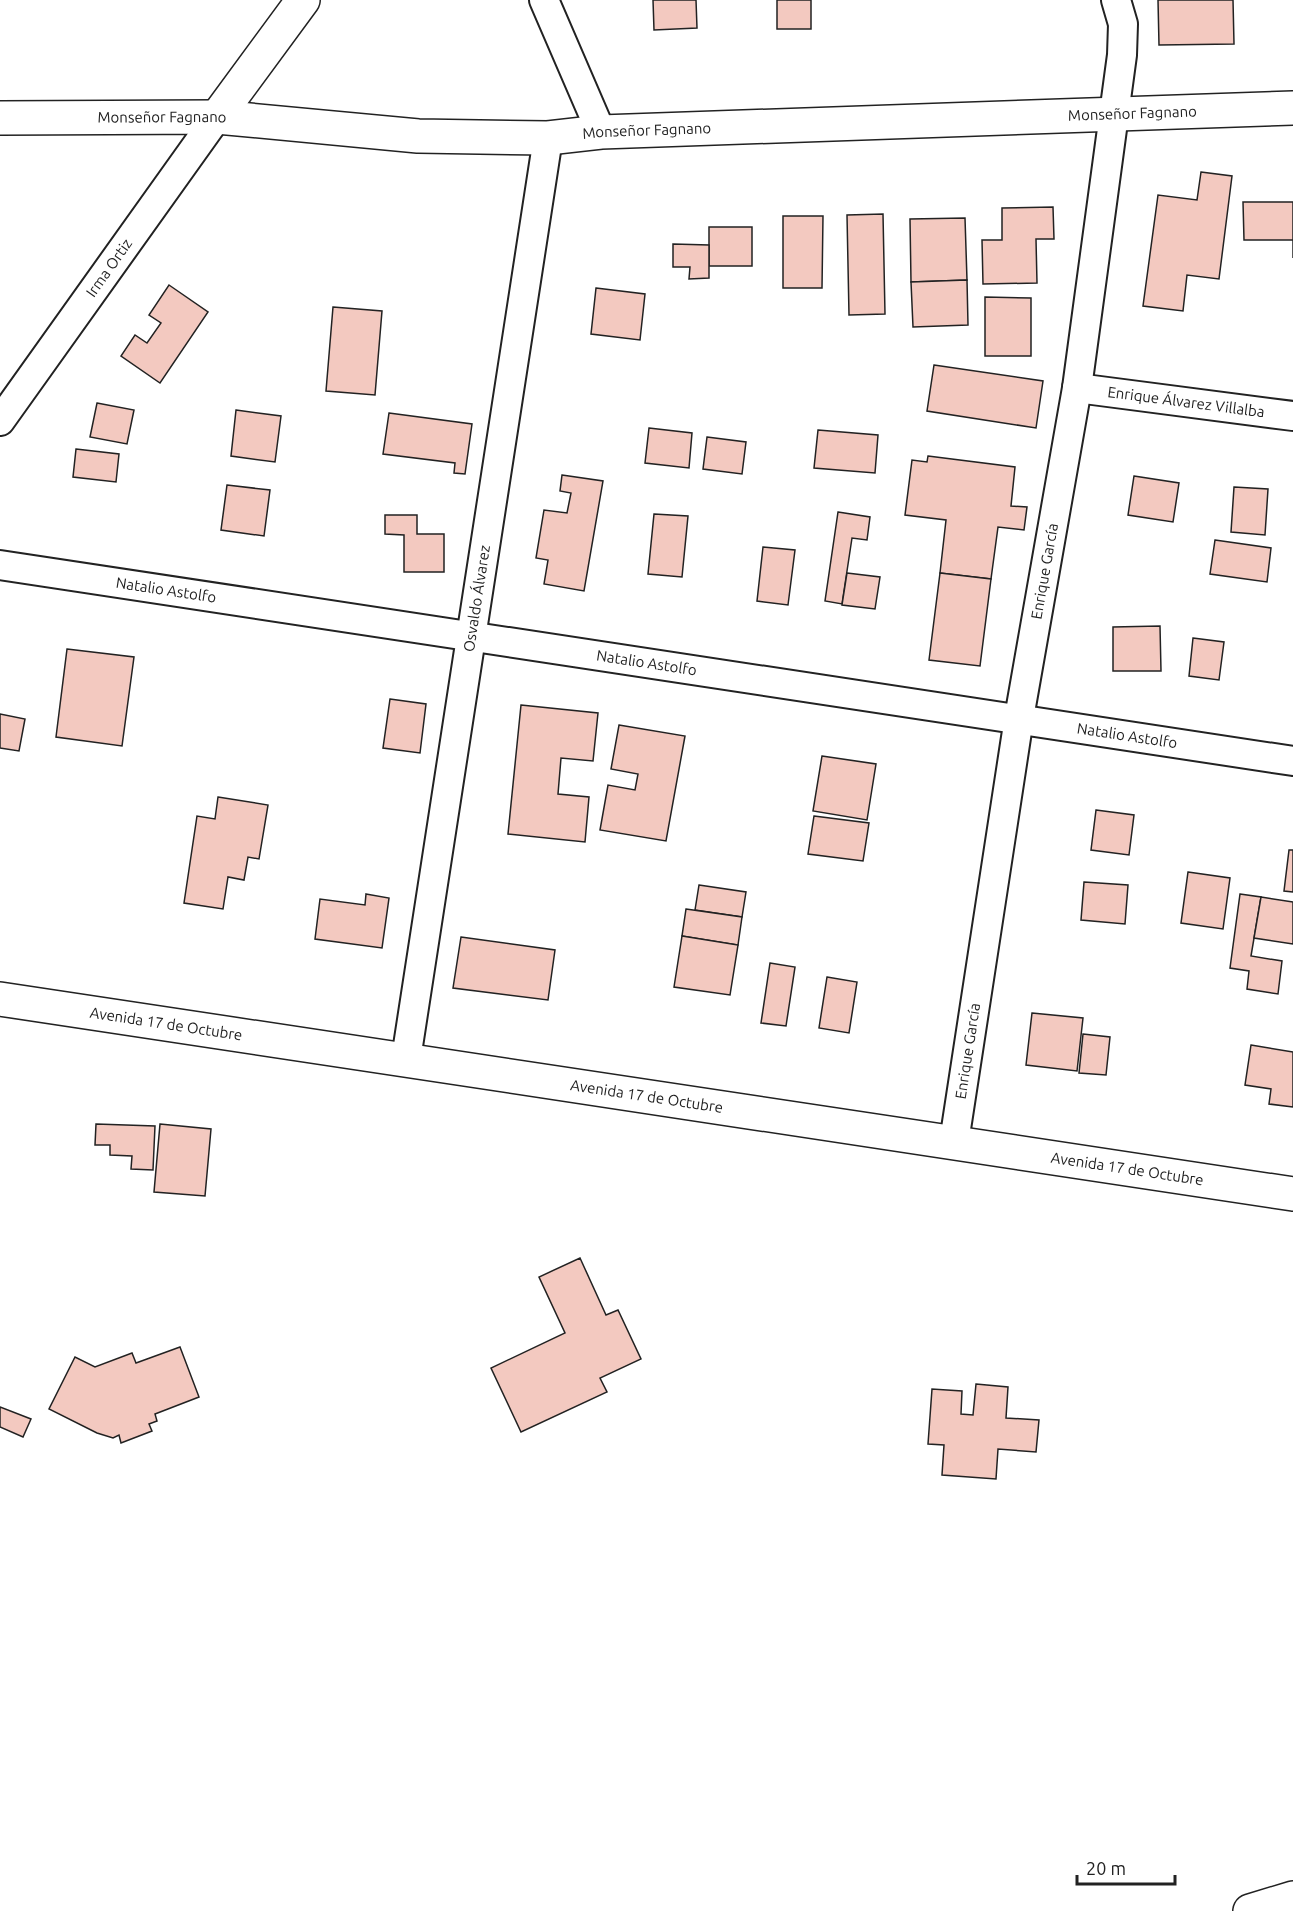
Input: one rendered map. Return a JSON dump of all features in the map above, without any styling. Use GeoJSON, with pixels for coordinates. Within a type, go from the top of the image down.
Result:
{"type":"FeatureCollection","features":[{"type":"Feature","properties":{"kind":"street"},"geometry":{"type":"LineString","coordinates":[[217,117],[303,0]]}},
{"type":"Feature","properties":{"kind":"street"},"geometry":{"type":"LineString","coordinates":[[543,0],[601,132]]}},
{"type":"Feature","properties":{"kind":"street","name":"Enrique García"},"geometry":{"type":"LineString","coordinates":[[954,1142],[1019,718],[1077,388],[1115,114],[1123,24],[1116,0]]}},
{"type":"Feature","properties":{"kind":"street","name":"Monseñor Fagnano"},"geometry":{"type":"LineString","coordinates":[[0,118],[217,117],[418,136],[548,138],[601,132],[1293,108]]}},
{"type":"Feature","properties":{"kind":"street","name":"Irma Ortiz"},"geometry":{"type":"LineString","coordinates":[[0,421],[217,117]]}},
{"type":"Feature","properties":{"kind":"street","name":"Osvaldo Álvarez"},"geometry":{"type":"LineString","coordinates":[[406,1059],[548,138]]}},
{"type":"Feature","properties":{"kind":"street","name":"Enrique Álvarez Villalba"},"geometry":{"type":"LineString","coordinates":[[1077,388],[1293,416]]}},
{"type":"Feature","properties":{"kind":"street","name":"Natalio Astolfo"},"geometry":{"type":"LineString","coordinates":[[0,565],[1293,761]]}},
{"type":"Feature","properties":{"kind":"street","name":"Avenida 17 de Octubre"},"geometry":{"type":"LineString","coordinates":[[0,999],[1293,1194]]}},
{"type":"Feature","properties":{"kind":"street"},"geometry":{"type":"LineString","coordinates":[[1250,1911],[1293,1898]]}},
{"type":"Feature","properties":{"kind":"building"},"geometry":{"type":"Polygon","coordinates":[[[653,0],[696,0],[697,28],[654,30],[653,0]]]}},
{"type":"Feature","properties":{"kind":"building"},"geometry":{"type":"Polygon","coordinates":[[[777,0],[811,0],[811,29],[777,29],[777,0]]]}},
{"type":"Feature","properties":{"kind":"building"},"geometry":{"type":"Polygon","coordinates":[[[1158,0],[1233,0],[1234,44],[1159,45],[1158,0]]]}},
{"type":"Feature","properties":{"kind":"building"},"geometry":{"type":"Polygon","coordinates":[[[1201,172],[1232,176],[1219,279],[1187,275],[1183,311],[1143,306],[1158,195],[1197,200],[1201,172]]]}},
{"type":"Feature","properties":{"kind":"building"},"geometry":{"type":"Polygon","coordinates":[[[1243,202],[1293,202],[1293,240],[1244,240],[1243,202]]]}},
{"type":"Feature","properties":{"kind":"building"},"geometry":{"type":"Polygon","coordinates":[[[1053,207],[1054,239],[1036,239],[1037,283],[983,284],[982,240],[1002,240],[1002,208],[1053,207]]]}},
{"type":"Feature","properties":{"kind":"building"},"geometry":{"type":"Polygon","coordinates":[[[883,214],[885,314],[849,315],[847,215],[883,214]]]}},
{"type":"Feature","properties":{"kind":"building"},"geometry":{"type":"Polygon","coordinates":[[[783,216],[823,216],[822,288],[783,288],[783,216]]]}},
{"type":"Feature","properties":{"kind":"building"},"geometry":{"type":"Polygon","coordinates":[[[965,218],[967,280],[911,282],[910,219],[965,218]]]}},
{"type":"Feature","properties":{"kind":"building"},"geometry":{"type":"Polygon","coordinates":[[[709,227],[752,227],[752,266],[709,266],[709,227]]]}},
{"type":"Feature","properties":{"kind":"building"},"geometry":{"type":"Polygon","coordinates":[[[673,244],[709,245],[709,278],[689,279],[690,267],[673,267],[673,244]]]}},
{"type":"Feature","properties":{"kind":"building"},"geometry":{"type":"Polygon","coordinates":[[[967,280],[968,325],[913,327],[911,282],[967,280]]]}},
{"type":"Feature","properties":{"kind":"building"},"geometry":{"type":"Polygon","coordinates":[[[169,285],[208,312],[160,383],[121,356],[135,335],[147,343],[161,323],[149,315],[169,285]]]}},
{"type":"Feature","properties":{"kind":"building"},"geometry":{"type":"Polygon","coordinates":[[[596,288],[645,294],[640,340],[591,334],[596,288]]]}},
{"type":"Feature","properties":{"kind":"building"},"geometry":{"type":"Polygon","coordinates":[[[985,297],[1031,298],[1031,356],[985,356],[985,297]]]}},
{"type":"Feature","properties":{"kind":"building"},"geometry":{"type":"Polygon","coordinates":[[[333,307],[382,311],[375,395],[326,391],[333,307]]]}},
{"type":"Feature","properties":{"kind":"building"},"geometry":{"type":"Polygon","coordinates":[[[934,365],[1043,381],[1036,428],[927,411],[934,365]]]}},
{"type":"Feature","properties":{"kind":"building"},"geometry":{"type":"Polygon","coordinates":[[[97,403],[134,410],[127,444],[90,437],[97,403]]]}},
{"type":"Feature","properties":{"kind":"building"},"geometry":{"type":"Polygon","coordinates":[[[236,410],[281,416],[275,462],[231,456],[236,410]]]}},
{"type":"Feature","properties":{"kind":"building"},"geometry":{"type":"Polygon","coordinates":[[[389,413],[472,424],[465,474],[454,473],[455,463],[383,454],[389,413]]]}},
{"type":"Feature","properties":{"kind":"building"},"geometry":{"type":"Polygon","coordinates":[[[649,428],[692,433],[689,468],[645,463],[649,428]]]}},
{"type":"Feature","properties":{"kind":"building"},"geometry":{"type":"Polygon","coordinates":[[[818,430],[878,435],[875,473],[814,468],[818,430]]]}},
{"type":"Feature","properties":{"kind":"building"},"geometry":{"type":"Polygon","coordinates":[[[707,437],[746,442],[742,474],[703,469],[707,437]]]}},
{"type":"Feature","properties":{"kind":"building"},"geometry":{"type":"Polygon","coordinates":[[[76,449],[119,454],[116,482],[73,477],[76,449]]]}},
{"type":"Feature","properties":{"kind":"building"},"geometry":{"type":"Polygon","coordinates":[[[928,456],[1015,467],[1011,506],[1027,507],[1024,530],[998,527],[991,579],[940,573],[946,520],[905,515],[912,460],[927,462],[928,456]]]}},
{"type":"Feature","properties":{"kind":"building"},"geometry":{"type":"Polygon","coordinates":[[[562,475],[603,481],[584,591],[544,584],[548,560],[536,558],[544,510],[567,513],[571,493],[560,491],[562,475]]]}},
{"type":"Feature","properties":{"kind":"building"},"geometry":{"type":"Polygon","coordinates":[[[1134,476],[1179,483],[1173,522],[1128,515],[1134,476]]]}},
{"type":"Feature","properties":{"kind":"building"},"geometry":{"type":"Polygon","coordinates":[[[227,485],[270,490],[264,536],[221,530],[227,485]]]}},
{"type":"Feature","properties":{"kind":"building"},"geometry":{"type":"Polygon","coordinates":[[[1234,487],[1268,489],[1265,535],[1231,532],[1234,487]]]}},
{"type":"Feature","properties":{"kind":"building"},"geometry":{"type":"Polygon","coordinates":[[[838,512],[870,517],[867,540],[852,538],[842,604],[825,601],[838,512]]]}},
{"type":"Feature","properties":{"kind":"building"},"geometry":{"type":"Polygon","coordinates":[[[654,514],[688,516],[682,577],[648,574],[654,514]]]}},
{"type":"Feature","properties":{"kind":"building"},"geometry":{"type":"Polygon","coordinates":[[[385,515],[417,515],[417,534],[444,534],[444,572],[404,572],[404,535],[385,534],[385,515]]]}},
{"type":"Feature","properties":{"kind":"building"},"geometry":{"type":"Polygon","coordinates":[[[1215,540],[1271,548],[1267,582],[1210,574],[1215,540]]]}},
{"type":"Feature","properties":{"kind":"building"},"geometry":{"type":"Polygon","coordinates":[[[763,547],[795,550],[788,605],[757,601],[763,547]]]}},
{"type":"Feature","properties":{"kind":"building"},"geometry":{"type":"Polygon","coordinates":[[[847,573],[880,577],[875,609],[842,605],[847,573]]]}},
{"type":"Feature","properties":{"kind":"building"},"geometry":{"type":"Polygon","coordinates":[[[940,573],[991,579],[980,666],[929,660],[940,573]]]}},
{"type":"Feature","properties":{"kind":"building"},"geometry":{"type":"Polygon","coordinates":[[[1160,626],[1161,671],[1113,671],[1113,627],[1160,626]]]}},
{"type":"Feature","properties":{"kind":"building"},"geometry":{"type":"Polygon","coordinates":[[[1193,638],[1224,642],[1219,680],[1189,676],[1193,638]]]}},
{"type":"Feature","properties":{"kind":"building"},"geometry":{"type":"Polygon","coordinates":[[[67,649],[134,657],[122,746],[56,737],[67,649]]]}},
{"type":"Feature","properties":{"kind":"building"},"geometry":{"type":"Polygon","coordinates":[[[390,699],[426,704],[420,753],[383,748],[390,699]]]}},
{"type":"Feature","properties":{"kind":"building"},"geometry":{"type":"Polygon","coordinates":[[[521,705],[598,713],[593,761],[561,758],[558,794],[589,797],[585,842],[508,834],[521,705]]]}},
{"type":"Feature","properties":{"kind":"building"},"geometry":{"type":"Polygon","coordinates":[[[0,714],[25,719],[19,751],[0,748],[0,714]]]}},
{"type":"Feature","properties":{"kind":"building"},"geometry":{"type":"Polygon","coordinates":[[[619,725],[685,736],[666,841],[600,830],[608,785],[635,790],[638,774],[611,769],[619,725]]]}},
{"type":"Feature","properties":{"kind":"building"},"geometry":{"type":"Polygon","coordinates":[[[822,756],[876,764],[867,820],[813,811],[822,756]]]}},
{"type":"Feature","properties":{"kind":"building"},"geometry":{"type":"Polygon","coordinates":[[[218,797],[268,805],[259,859],[248,857],[244,880],[228,877],[223,909],[184,903],[197,816],[215,819],[218,797]]]}},
{"type":"Feature","properties":{"kind":"building"},"geometry":{"type":"Polygon","coordinates":[[[1096,810],[1134,815],[1129,855],[1091,850],[1096,810]]]}},
{"type":"Feature","properties":{"kind":"building"},"geometry":{"type":"Polygon","coordinates":[[[814,816],[869,823],[863,861],[808,854],[814,816]]]}},
{"type":"Feature","properties":{"kind":"building"},"geometry":{"type":"Polygon","coordinates":[[[1289,850],[1293,850],[1293,892],[1284,891],[1289,850]]]}},
{"type":"Feature","properties":{"kind":"building"},"geometry":{"type":"Polygon","coordinates":[[[1188,872],[1230,878],[1223,929],[1181,923],[1188,872]]]}},
{"type":"Feature","properties":{"kind":"building"},"geometry":{"type":"Polygon","coordinates":[[[1084,882],[1128,885],[1125,924],[1081,920],[1084,882]]]}},
{"type":"Feature","properties":{"kind":"building"},"geometry":{"type":"Polygon","coordinates":[[[699,885],[746,892],[742,917],[695,910],[699,885]]]}},
{"type":"Feature","properties":{"kind":"building"},"geometry":{"type":"Polygon","coordinates":[[[366,894],[389,898],[382,948],[315,939],[320,899],[365,905],[366,894]]]}},
{"type":"Feature","properties":{"kind":"building"},"geometry":{"type":"Polygon","coordinates":[[[1240,894],[1261,897],[1251,956],[1282,961],[1278,994],[1247,989],[1249,971],[1230,968],[1240,894]]]}},
{"type":"Feature","properties":{"kind":"building"},"geometry":{"type":"Polygon","coordinates":[[[1261,897],[1293,902],[1293,944],[1254,938],[1261,897]]]}},
{"type":"Feature","properties":{"kind":"building"},"geometry":{"type":"Polygon","coordinates":[[[686,909],[742,917],[738,945],[682,936],[686,909]]]}},
{"type":"Feature","properties":{"kind":"building"},"geometry":{"type":"Polygon","coordinates":[[[682,936],[738,945],[730,995],[674,987],[682,936]]]}},
{"type":"Feature","properties":{"kind":"building"},"geometry":{"type":"Polygon","coordinates":[[[461,937],[555,950],[548,1000],[453,988],[461,937]]]}},
{"type":"Feature","properties":{"kind":"building"},"geometry":{"type":"Polygon","coordinates":[[[770,963],[795,967],[786,1026],[761,1023],[770,963]]]}},
{"type":"Feature","properties":{"kind":"building"},"geometry":{"type":"Polygon","coordinates":[[[827,977],[857,982],[849,1033],[819,1028],[827,977]]]}},
{"type":"Feature","properties":{"kind":"building"},"geometry":{"type":"Polygon","coordinates":[[[1032,1013],[1083,1018],[1077,1071],[1026,1065],[1032,1013]]]}},
{"type":"Feature","properties":{"kind":"building"},"geometry":{"type":"Polygon","coordinates":[[[1083,1034],[1110,1037],[1106,1075],[1079,1073],[1083,1034]]]}},
{"type":"Feature","properties":{"kind":"building"},"geometry":{"type":"Polygon","coordinates":[[[1251,1045],[1293,1052],[1293,1107],[1269,1104],[1271,1089],[1245,1085],[1251,1045]]]}},
{"type":"Feature","properties":{"kind":"building"},"geometry":{"type":"Polygon","coordinates":[[[96,1124],[155,1126],[153,1170],[131,1169],[132,1156],[110,1155],[110,1145],[95,1145],[96,1124]]]}},
{"type":"Feature","properties":{"kind":"building"},"geometry":{"type":"Polygon","coordinates":[[[160,1124],[211,1129],[205,1196],[154,1192],[160,1124]]]}},
{"type":"Feature","properties":{"kind":"building"},"geometry":{"type":"Polygon","coordinates":[[[580,1258],[606,1315],[618,1310],[641,1359],[600,1378],[607,1392],[521,1432],[491,1368],[565,1333],[539,1277],[580,1258]]]}},
{"type":"Feature","properties":{"kind":"building"},"geometry":{"type":"Polygon","coordinates":[[[180,1347],[199,1397],[155,1414],[157,1421],[149,1424],[152,1431],[121,1443],[119,1435],[113,1438],[97,1433],[49,1409],[75,1357],[95,1367],[132,1353],[136,1363],[180,1347]]]}},
{"type":"Feature","properties":{"kind":"building"},"geometry":{"type":"Polygon","coordinates":[[[976,1384],[1008,1387],[1006,1418],[1039,1420],[1036,1452],[998,1449],[996,1479],[942,1475],[944,1445],[928,1444],[932,1389],[962,1391],[961,1414],[973,1415],[976,1384]]]}},
{"type":"Feature","properties":{"kind":"building"},"geometry":{"type":"Polygon","coordinates":[[[0,1407],[31,1419],[23,1437],[0,1427],[0,1407]]]}}]}
